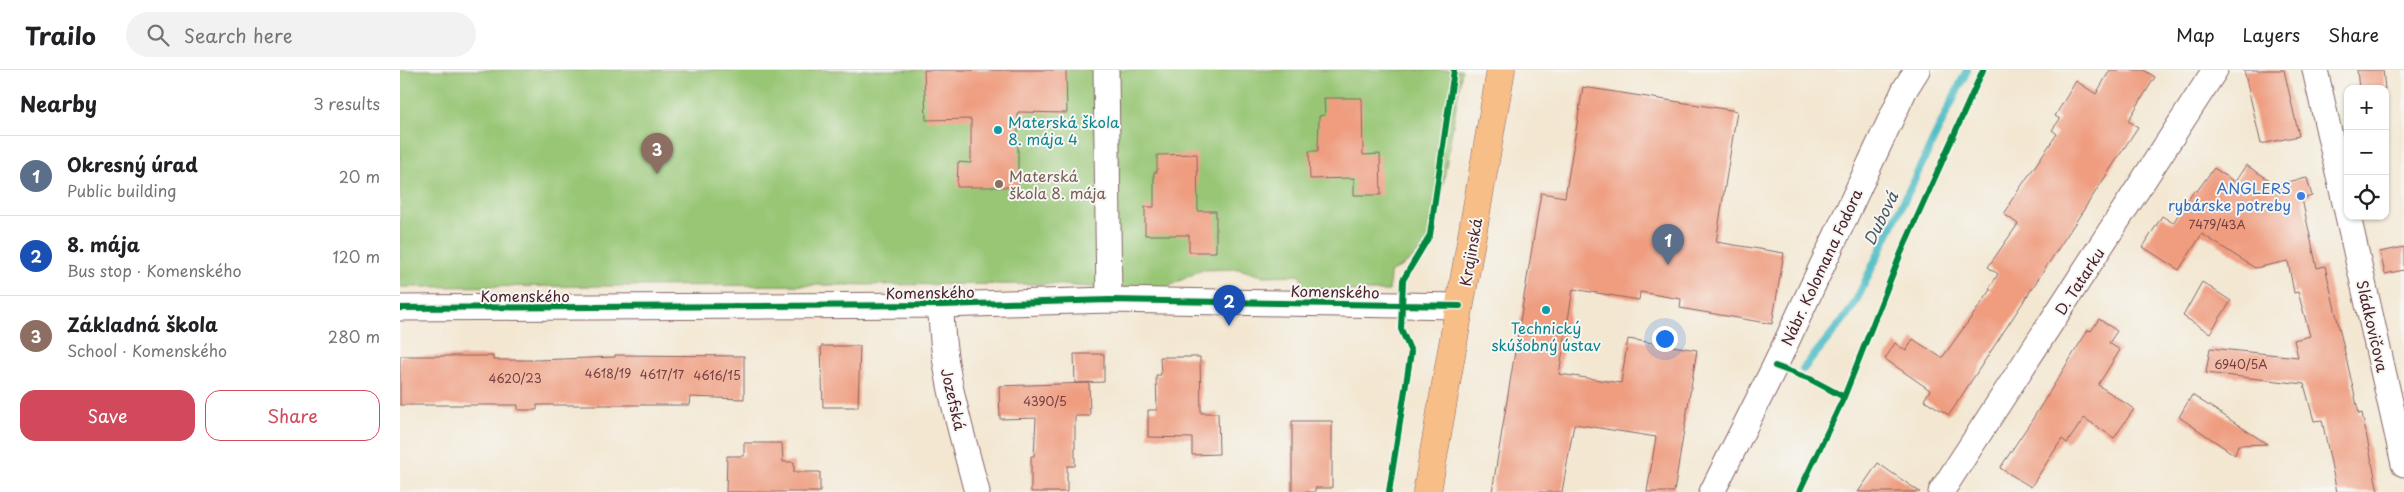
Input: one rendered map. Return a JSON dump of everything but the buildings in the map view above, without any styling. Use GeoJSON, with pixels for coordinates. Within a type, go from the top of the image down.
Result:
{"type":"FeatureCollection","features":[{"type":"Feature","properties":{"kind":"main road","name":"Krajinská"},"geometry":{"type":"LineString","coordinates":[[1427,492],[1501,70]]}},
{"type":"Feature","properties":{"kind":"street"},"geometry":{"type":"LineString","coordinates":[[1106,70],[1109,300]]}},
{"type":"Feature","properties":{"kind":"street","name":"Nábr. Kolomana Fodora"},"geometry":{"type":"LineString","coordinates":[[1712,492],[1775,366],[1905,89],[1917,70]]}},
{"type":"Feature","properties":{"kind":"street","name":"D. Tatarku"},"geometry":{"type":"LineString","coordinates":[[1942,492],[2215,70]]}},
{"type":"Feature","properties":{"kind":"street","name":"Sládkovičova"},"geometry":{"type":"LineString","coordinates":[[2315,70],[2344,198]]}},
{"type":"Feature","properties":{"kind":"street","name":"Sládkovičova"},"geometry":{"type":"LineString","coordinates":[[2349,220],[2404,464]]}},
{"type":"Feature","properties":{"kind":"street","name":"Komenského"},"geometry":{"type":"LineString","coordinates":[[400,308],[941,305],[1109,300],[1460,306]]}},
{"type":"Feature","properties":{"kind":"street","name":"Jozefská"},"geometry":{"type":"LineString","coordinates":[[941,305],[941,338],[947,372],[977,492]]}},
{"type":"Feature","properties":{"kind":"green space"},"geometry":{"type":"Polygon","coordinates":[[[400,70],[1462,70],[1434,239],[1407,263],[1390,273],[1389,291],[1302,291],[1301,275],[1262,276],[1239,269],[1201,270],[1158,292],[1049,284],[400,287],[400,70]]]}},
{"type":"Feature","properties":{"kind":"waterway","name":"Dubová"},"geometry":{"type":"LineString","coordinates":[[1803,369],[1852,309],[1967,70]]}},
{"type":"Feature","properties":{"kind":"cycle path"},"geometry":{"type":"LineString","coordinates":[[1389,492],[1411,352],[1401,329],[1403,280],[1430,235],[1454,70]]}},
{"type":"Feature","properties":{"kind":"cycle path"},"geometry":{"type":"LineString","coordinates":[[1799,492],[1844,397],[1901,253],[1983,70]]}},
{"type":"Feature","properties":{"kind":"cycle path"},"geometry":{"type":"LineString","coordinates":[[400,308],[941,305],[1109,300],[1460,306]]}},
{"type":"Feature","properties":{"kind":"cycle path"},"geometry":{"type":"LineString","coordinates":[[1775,366],[1810,379],[1844,397]]}},
{"type":"Feature","properties":{"kind":"place","name":"Materská škola 8. mája 4"},"geometry":{"type":"Point","coordinates":[998,130]}},
{"type":"Feature","properties":{"kind":"place","name":"Základná škola"},"geometry":{"type":"Point","coordinates":[657,174]}},
{"type":"Feature","properties":{"kind":"place","name":"Materská škola 8. mája"},"geometry":{"type":"Point","coordinates":[999,184]}},
{"type":"Feature","properties":{"kind":"place","name":"ANGLERS rybárske potreby"},"geometry":{"type":"Point","coordinates":[2301,196]}},
{"type":"Feature","properties":{"kind":"place","name":"Okresný úrad"},"geometry":{"type":"Point","coordinates":[1668,265]}},
{"type":"Feature","properties":{"kind":"place","name":"Technický skúšobný ústav"},"geometry":{"type":"Point","coordinates":[1546,310]}},
{"type":"Feature","properties":{"kind":"place","name":"8. mája"},"geometry":{"type":"Point","coordinates":[1229,326]}}]}
